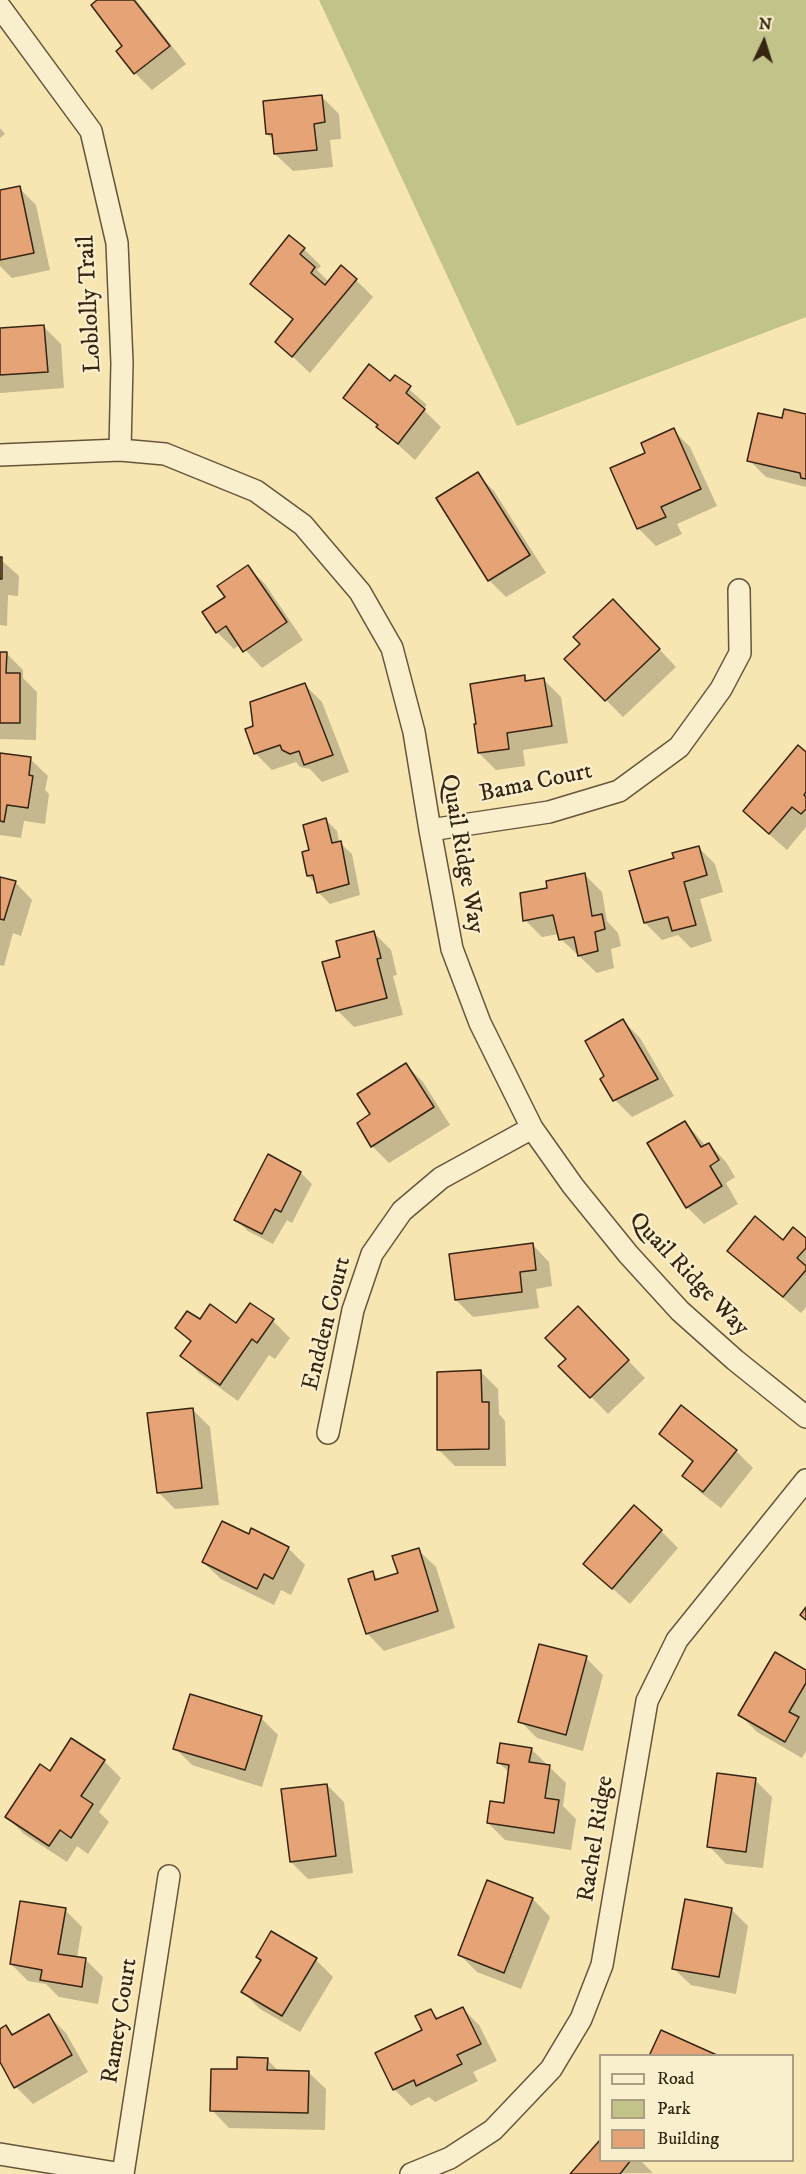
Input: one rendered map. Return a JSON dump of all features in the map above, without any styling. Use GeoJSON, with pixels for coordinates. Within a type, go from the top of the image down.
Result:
{"type":"FeatureCollection","features":[{"type":"Feature","properties":{"kind":"street","name":"Loblolly Trail"},"geometry":{"type":"LineString","coordinates":[[0,7],[91,131],[117,243],[122,363],[120,450]]}},
{"type":"Feature","properties":{"kind":"street","name":"Quail Ridge Way"},"geometry":{"type":"LineString","coordinates":[[0,455],[120,450],[165,454],[256,491],[303,525],[360,592],[392,648],[414,732],[452,949],[480,1023],[532,1128],[573,1186],[628,1254],[680,1311],[735,1360],[806,1417]]}},
{"type":"Feature","properties":{"kind":"street","name":"Bama Court"},"geometry":{"type":"LineString","coordinates":[[430,830],[549,812],[619,791],[679,747],[721,689],[740,653],[739,590]]}},
{"type":"Feature","properties":{"kind":"street","name":"Endden Court"},"geometry":{"type":"LineString","coordinates":[[328,1433],[353,1310],[372,1254],[402,1211],[441,1178],[532,1128]]}},
{"type":"Feature","properties":{"kind":"street","name":"Rachel Ridge"},"geometry":{"type":"LineString","coordinates":[[411,2174],[450,2158],[493,2130],[551,2069],[581,2019],[602,1965],[647,1701],[677,1640],[806,1480]]}},
{"type":"Feature","properties":{"kind":"street","name":"Ramey Court"},"geometry":{"type":"LineString","coordinates":[[123,2174],[169,1876]]}},
{"type":"Feature","properties":{"kind":"street"},"geometry":{"type":"LineString","coordinates":[[0,2154],[123,2174]]}},
{"type":"Feature","properties":{"kind":"green space"},"geometry":{"type":"Polygon","coordinates":[[[319,0],[806,0],[806,317],[517,426],[319,0]]]}},
{"type":"Feature","properties":{"kind":"building"},"geometry":{"type":"Polygon","coordinates":[[[97,0],[134,0],[170,46],[134,74],[116,51],[122,46],[91,5],[97,0]]]}},
{"type":"Feature","properties":{"kind":"building"},"geometry":{"type":"Polygon","coordinates":[[[322,95],[325,122],[314,124],[317,150],[274,154],[272,134],[266,134],[263,101],[322,95]]]}},
{"type":"Feature","properties":{"kind":"building"},"geometry":{"type":"Polygon","coordinates":[[[20,186],[34,253],[0,260],[0,190],[20,186]]]}},
{"type":"Feature","properties":{"kind":"building"},"geometry":{"type":"Polygon","coordinates":[[[289,235],[305,248],[300,254],[315,267],[311,273],[325,285],[341,265],[357,279],[292,357],[275,342],[293,319],[250,284],[289,235]]]}},
{"type":"Feature","properties":{"kind":"building"},"geometry":{"type":"Polygon","coordinates":[[[44,325],[48,372],[0,375],[0,328],[44,325]]]}},
{"type":"Feature","properties":{"kind":"building"},"geometry":{"type":"Polygon","coordinates":[[[369,364],[390,381],[395,375],[411,386],[406,393],[425,409],[398,444],[343,398],[369,364]]]}},
{"type":"Feature","properties":{"kind":"building"},"geometry":{"type":"Polygon","coordinates":[[[784,409],[806,414],[806,479],[801,478],[800,473],[747,461],[758,413],[782,418],[784,409]]]}},
{"type":"Feature","properties":{"kind":"building"},"geometry":{"type":"Polygon","coordinates":[[[674,428],[701,489],[661,507],[666,517],[637,529],[610,468],[645,453],[641,443],[674,428]]]}},
{"type":"Feature","properties":{"kind":"building"},"geometry":{"type":"Polygon","coordinates":[[[478,472],[530,555],[488,581],[436,498],[478,472]]]}},
{"type":"Feature","properties":{"kind":"building"},"geometry":{"type":"Polygon","coordinates":[[[0,557],[2,557],[2,579],[0,579],[0,557]]]}},
{"type":"Feature","properties":{"kind":"building"},"geometry":{"type":"Polygon","coordinates":[[[248,565],[287,622],[243,652],[226,626],[216,633],[202,612],[225,597],[217,586],[248,565]]]}},
{"type":"Feature","properties":{"kind":"building"},"geometry":{"type":"Polygon","coordinates":[[[613,599],[660,649],[605,701],[564,659],[580,644],[573,637],[613,599]]]}},
{"type":"Feature","properties":{"kind":"building"},"geometry":{"type":"Polygon","coordinates":[[[0,652],[7,652],[6,673],[20,673],[20,723],[0,723],[0,652]]]}},
{"type":"Feature","properties":{"kind":"building"},"geometry":{"type":"Polygon","coordinates":[[[525,675],[525,681],[544,678],[552,726],[507,733],[509,749],[478,753],[470,684],[525,675]]]}},
{"type":"Feature","properties":{"kind":"building"},"geometry":{"type":"Polygon","coordinates":[[[305,683],[333,755],[304,765],[299,751],[290,754],[282,750],[280,745],[254,754],[245,729],[253,726],[250,702],[305,683]]]}},
{"type":"Feature","properties":{"kind":"building"},"geometry":{"type":"Polygon","coordinates":[[[798,745],[806,752],[806,792],[804,795],[806,809],[801,814],[792,807],[769,834],[743,811],[798,745]]]}},
{"type":"Feature","properties":{"kind":"building"},"geometry":{"type":"Polygon","coordinates":[[[0,753],[31,757],[29,775],[33,776],[28,808],[7,805],[4,822],[0,821],[0,753]]]}},
{"type":"Feature","properties":{"kind":"building"},"geometry":{"type":"Polygon","coordinates":[[[326,818],[332,843],[341,841],[349,884],[317,893],[313,875],[307,876],[302,852],[309,850],[303,825],[326,818]]]}},
{"type":"Feature","properties":{"kind":"building"},"geometry":{"type":"Polygon","coordinates":[[[699,846],[707,875],[684,882],[696,925],[672,931],[668,917],[644,923],[629,871],[674,858],[672,853],[699,846]]]}},
{"type":"Feature","properties":{"kind":"building"},"geometry":{"type":"Polygon","coordinates":[[[585,873],[592,916],[602,914],[605,929],[595,932],[598,951],[578,956],[574,937],[559,940],[553,915],[523,921],[520,893],[547,888],[546,881],[585,873]]]}},
{"type":"Feature","properties":{"kind":"building"},"geometry":{"type":"Polygon","coordinates":[[[0,877],[16,881],[4,920],[0,919],[0,877]]]}},
{"type":"Feature","properties":{"kind":"building"},"geometry":{"type":"Polygon","coordinates":[[[374,931],[381,958],[377,959],[387,998],[336,1011],[322,962],[340,957],[336,941],[374,931]]]}},
{"type":"Feature","properties":{"kind":"building"},"geometry":{"type":"Polygon","coordinates":[[[623,1019],[658,1079],[613,1101],[600,1079],[604,1076],[585,1041],[623,1019]]]}},
{"type":"Feature","properties":{"kind":"building"},"geometry":{"type":"Polygon","coordinates":[[[406,1063],[434,1107],[371,1147],[357,1123],[370,1114],[357,1094],[406,1063]]]}},
{"type":"Feature","properties":{"kind":"building"},"geometry":{"type":"Polygon","coordinates":[[[685,1121],[701,1147],[709,1143],[719,1160],[710,1166],[722,1186],[686,1208],[647,1143],[685,1121]]]}},
{"type":"Feature","properties":{"kind":"building"},"geometry":{"type":"Polygon","coordinates":[[[268,1154],[301,1172],[281,1212],[275,1209],[262,1234],[234,1220],[268,1154]]]}},
{"type":"Feature","properties":{"kind":"building"},"geometry":{"type":"Polygon","coordinates":[[[755,1216],[783,1240],[793,1227],[806,1238],[806,1248],[797,1258],[806,1266],[806,1270],[783,1297],[727,1251],[755,1216]]]}},
{"type":"Feature","properties":{"kind":"building"},"geometry":{"type":"Polygon","coordinates":[[[533,1243],[536,1270],[520,1272],[522,1292],[455,1300],[449,1254],[533,1243]]]}},
{"type":"Feature","properties":{"kind":"building"},"geometry":{"type":"Polygon","coordinates":[[[250,1303],[274,1319],[257,1343],[252,1339],[220,1385],[180,1356],[191,1341],[175,1328],[187,1311],[200,1319],[210,1304],[236,1323],[250,1303]]]}},
{"type":"Feature","properties":{"kind":"building"},"geometry":{"type":"Polygon","coordinates":[[[578,1306],[629,1360],[590,1398],[558,1366],[566,1359],[545,1338],[578,1306]]]}},
{"type":"Feature","properties":{"kind":"building"},"geometry":{"type":"Polygon","coordinates":[[[481,1370],[482,1402],[489,1402],[489,1449],[437,1450],[437,1372],[481,1370]]]}},
{"type":"Feature","properties":{"kind":"building"},"geometry":{"type":"Polygon","coordinates":[[[681,1405],[737,1450],[703,1492],[682,1476],[693,1461],[659,1434],[681,1405]]]}},
{"type":"Feature","properties":{"kind":"building"},"geometry":{"type":"Polygon","coordinates":[[[193,1408],[202,1488],[157,1493],[147,1413],[193,1408]]]}},
{"type":"Feature","properties":{"kind":"building"},"geometry":{"type":"Polygon","coordinates":[[[634,1505],[662,1530],[612,1589],[583,1564],[634,1505]]]}},
{"type":"Feature","properties":{"kind":"building"},"geometry":{"type":"Polygon","coordinates":[[[222,1521],[249,1534],[251,1528],[289,1547],[273,1579],[264,1574],[257,1589],[202,1562],[222,1521]]]}},
{"type":"Feature","properties":{"kind":"building"},"geometry":{"type":"Polygon","coordinates":[[[419,1548],[438,1611],[366,1634],[348,1579],[373,1571],[375,1580],[398,1573],[392,1556],[419,1548]]]}},
{"type":"Feature","properties":{"kind":"building"},"geometry":{"type":"Polygon","coordinates":[[[806,1607],[806,1620],[800,1615],[806,1607]]]}},
{"type":"Feature","properties":{"kind":"building"},"geometry":{"type":"Polygon","coordinates":[[[539,1644],[587,1656],[566,1735],[518,1722],[539,1644]]]}},
{"type":"Feature","properties":{"kind":"building"},"geometry":{"type":"Polygon","coordinates":[[[775,1652],[806,1670],[806,1683],[789,1712],[799,1717],[785,1742],[738,1715],[775,1652]]]}},
{"type":"Feature","properties":{"kind":"building"},"geometry":{"type":"Polygon","coordinates":[[[190,1694],[262,1716],[245,1770],[173,1749],[190,1694]]]}},
{"type":"Feature","properties":{"kind":"building"},"geometry":{"type":"Polygon","coordinates":[[[71,1738],[105,1760],[81,1796],[93,1804],[71,1838],[60,1830],[49,1846],[5,1817],[40,1764],[50,1771],[71,1738]]]}},
{"type":"Feature","properties":{"kind":"building"},"geometry":{"type":"Polygon","coordinates":[[[500,1743],[532,1748],[529,1762],[550,1765],[545,1798],[559,1800],[554,1833],[487,1823],[490,1801],[504,1803],[509,1765],[497,1763],[500,1743]]]}},
{"type":"Feature","properties":{"kind":"building"},"geometry":{"type":"Polygon","coordinates":[[[717,1773],[756,1778],[746,1852],[707,1847],[717,1773]]]}},
{"type":"Feature","properties":{"kind":"building"},"geometry":{"type":"Polygon","coordinates":[[[327,1784],[336,1856],[290,1862],[281,1789],[327,1784]]]}},
{"type":"Feature","properties":{"kind":"building"},"geometry":{"type":"Polygon","coordinates":[[[487,1880],[533,1898],[504,1973],[458,1955],[487,1880]]]}},
{"type":"Feature","properties":{"kind":"building"},"geometry":{"type":"Polygon","coordinates":[[[685,1899],[732,1908],[719,1977],[672,1969],[685,1899]]]}},
{"type":"Feature","properties":{"kind":"building"},"geometry":{"type":"Polygon","coordinates":[[[20,1901],[66,1908],[58,1954],[86,1958],[82,1987],[40,1980],[42,1970],[10,1964],[20,1901]]]}},
{"type":"Feature","properties":{"kind":"building"},"geometry":{"type":"Polygon","coordinates":[[[271,1931],[317,1958],[282,2016],[241,1992],[261,1960],[256,1957],[271,1931]]]}},
{"type":"Feature","properties":{"kind":"building"},"geometry":{"type":"Polygon","coordinates":[[[463,2007],[481,2044],[457,2055],[462,2064],[416,2086],[414,2080],[393,2090],[375,2053],[422,2030],[415,2016],[431,2009],[436,2019],[463,2007]]]}},
{"type":"Feature","properties":{"kind":"building"},"geometry":{"type":"Polygon","coordinates":[[[49,2014],[72,2055],[14,2088],[0,2062],[0,2029],[6,2025],[12,2035],[49,2014]]]}},
{"type":"Feature","properties":{"kind":"building"},"geometry":{"type":"Polygon","coordinates":[[[661,2030],[715,2054],[650,2054],[661,2030]]]}},
{"type":"Feature","properties":{"kind":"building"},"geometry":{"type":"Polygon","coordinates":[[[237,2057],[268,2058],[267,2070],[309,2071],[308,2113],[210,2111],[211,2069],[237,2069],[237,2057]]]}},
{"type":"Feature","properties":{"kind":"building"},"geometry":{"type":"Polygon","coordinates":[[[599,2141],[599,2162],[629,2162],[620,2174],[570,2174],[599,2141]]]}}]}
